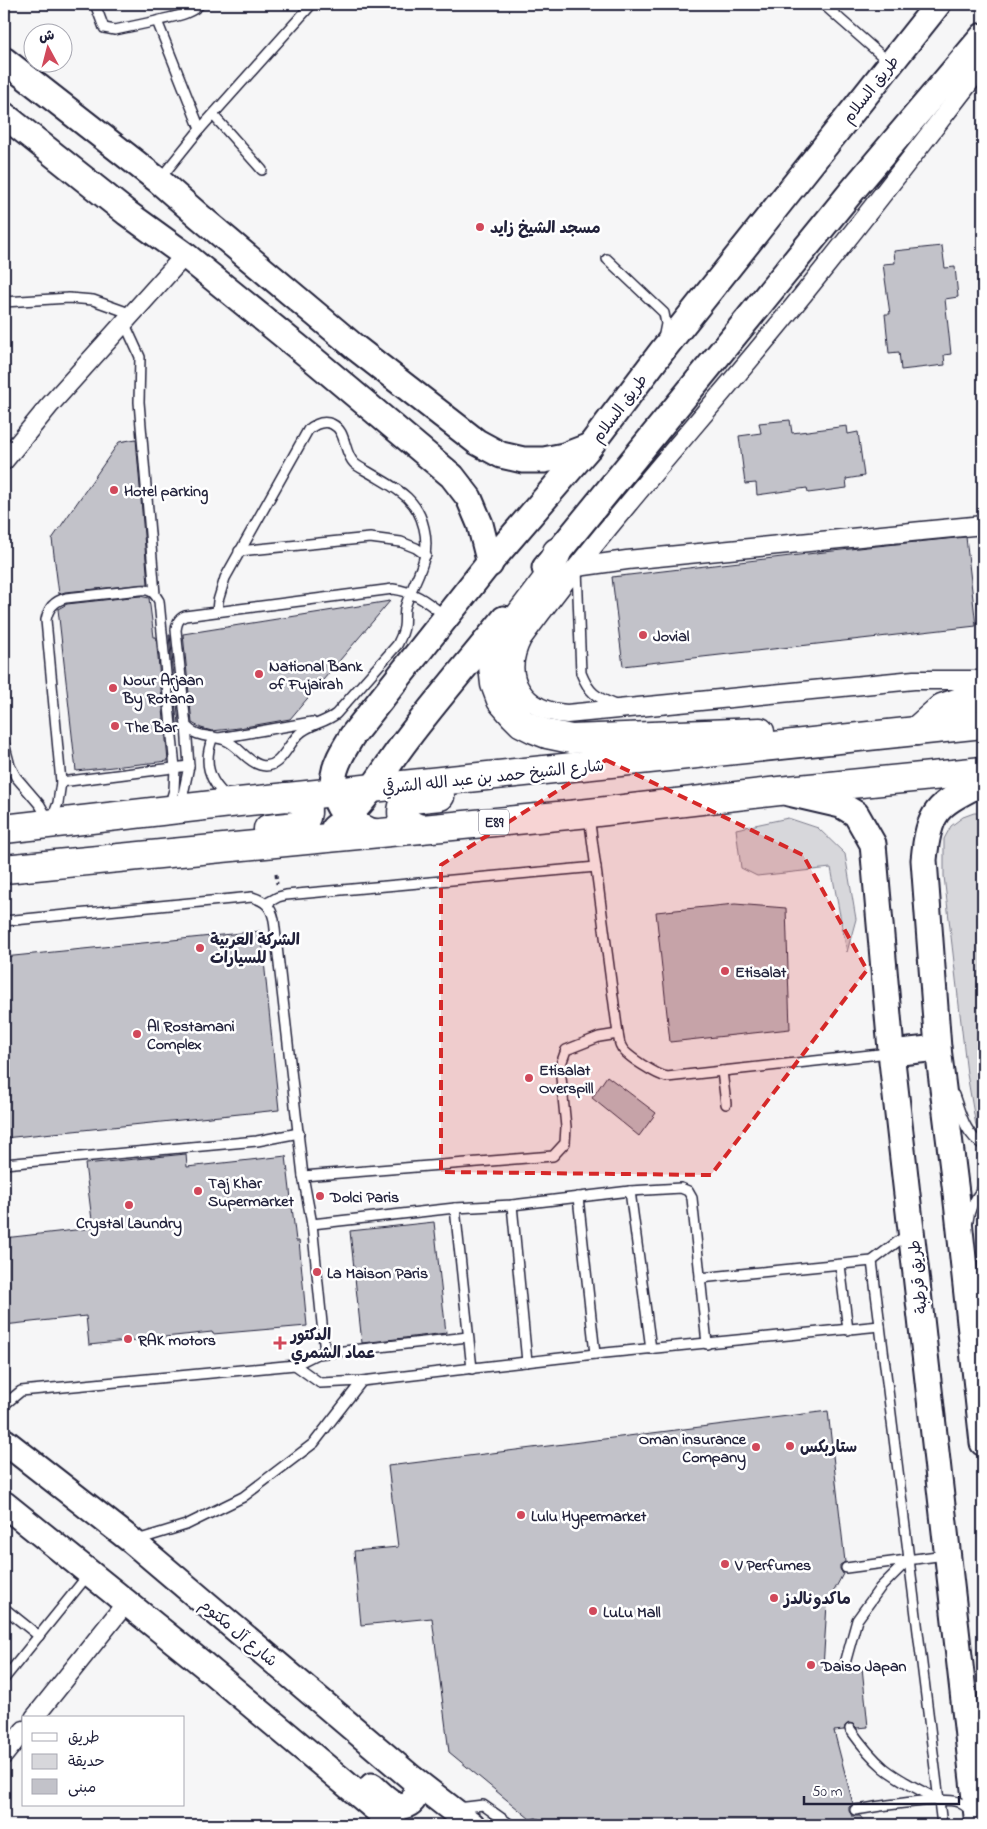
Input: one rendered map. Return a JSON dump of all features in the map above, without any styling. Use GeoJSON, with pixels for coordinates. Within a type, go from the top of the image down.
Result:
{"type":"FeatureCollection","features":[{"type":"Feature","properties":{"kind":"highway"},"geometry":{"type":"LineString","coordinates":[[567,560],[546,581],[497,646],[493,666],[495,684],[501,700],[522,723],[547,734],[571,739],[750,731],[852,739]]}},
{"type":"Feature","properties":{"kind":"highway"},"geometry":{"type":"LineString","coordinates":[[916,731],[942,708],[982,690]]}},
{"type":"Feature","properties":{"kind":"highway","name":"شارع الشيخ حمد بن عبد الله الشرقي"},"geometry":{"type":"LineString","coordinates":[[4,829],[239,802],[983,724]]}},
{"type":"Feature","properties":{"kind":"highway"},"geometry":{"type":"LineString","coordinates":[[421,829],[406,823],[402,816],[403,806],[410,799],[688,770],[735,760],[782,746]]}},
{"type":"Feature","properties":{"kind":"highway","name":"E89"},"geometry":{"type":"LineString","coordinates":[[4,869],[589,813],[779,791],[983,771]]}},
{"type":"Feature","properties":{"kind":"highway"},"geometry":{"type":"LineString","coordinates":[[4,859],[303,823],[307,816],[305,804],[302,801],[286,797]]}},
{"type":"Feature","properties":{"kind":"main road","name":"طريق السلام"},"geometry":{"type":"LineString","coordinates":[[334,792],[334,775],[339,760],[352,736],[370,712],[490,564],[590,446],[662,351],[938,4]]}},
{"type":"Feature","properties":{"kind":"main road"},"geometry":{"type":"LineString","coordinates":[[314,839],[332,830],[348,818],[365,799],[406,740],[567,560],[852,191],[983,36]]}},
{"type":"Feature","properties":{"kind":"main road"},"geometry":{"type":"LineString","coordinates":[[4,60],[158,180],[346,339],[477,442],[501,455],[523,460],[544,460],[564,456],[590,446]]}},
{"type":"Feature","properties":{"kind":"main road"},"geometry":{"type":"LineString","coordinates":[[4,115],[127,213],[185,255],[452,476],[469,498],[480,524],[490,564]]}},
{"type":"Feature","properties":{"kind":"main road"},"geometry":{"type":"LineString","coordinates":[[314,360],[330,367],[347,362],[350,352],[346,339]]}},
{"type":"Feature","properties":{"kind":"main road"},"geometry":{"type":"LineString","coordinates":[[983,782],[950,799],[937,810],[926,837],[924,860],[939,1053],[982,1416],[983,1443]]}},
{"type":"Feature","properties":{"kind":"main road","name":"طريق قرطبة"},"geometry":{"type":"LineString","coordinates":[[779,791],[841,804],[856,814],[873,844],[891,1053],[977,1824]]}},
{"type":"Feature","properties":{"kind":"main road"},"geometry":{"type":"LineString","coordinates":[[334,792],[336,802],[348,818],[363,828],[378,833]]}},
{"type":"Feature","properties":{"kind":"main road"},"geometry":{"type":"LineString","coordinates":[[891,1053],[939,1053]]}},
{"type":"Feature","properties":{"kind":"main road","name":"شارع آل مكتوم"},"geometry":{"type":"LineString","coordinates":[[4,1441],[132,1541],[414,1780],[472,1825]]}},
{"type":"Feature","properties":{"kind":"main road"},"geometry":{"type":"LineString","coordinates":[[4,1504],[204,1665],[395,1825]]}},
{"type":"Feature","properties":{"kind":"main road"},"geometry":{"type":"LineString","coordinates":[[204,1665],[240,1681],[273,1702],[392,1803],[399,1806],[407,1805],[413,1800],[417,1794],[417,1786],[414,1780]]}},
{"type":"Feature","properties":{"kind":"street"},"geometry":{"type":"LineString","coordinates":[[982,690],[914,680],[566,714],[543,710],[529,701],[517,683],[514,664],[516,650],[567,560],[770,335],[983,65]]}},
{"type":"Feature","properties":{"kind":"street"},"geometry":{"type":"LineString","coordinates":[[852,191],[861,222]]}},
{"type":"Feature","properties":{"kind":"street"},"geometry":{"type":"LineString","coordinates":[[4,461],[49,406],[185,255]]}},
{"type":"Feature","properties":{"kind":"street"},"geometry":{"type":"LineString","coordinates":[[567,560],[627,560],[983,525]]}},
{"type":"Feature","properties":{"kind":"street"},"geometry":{"type":"LineString","coordinates":[[36,1716],[126,1603]]}},
{"type":"Feature","properties":{"kind":"street"},"geometry":{"type":"LineString","coordinates":[[4,1755],[22,1732]]}},
{"type":"Feature","properties":{"kind":"lane"},"geometry":{"type":"LineString","coordinates":[[95,4],[104,28],[115,30],[189,12],[200,4]]}},
{"type":"Feature","properties":{"kind":"lane"},"geometry":{"type":"LineString","coordinates":[[158,180],[312,4]]}},
{"type":"Feature","properties":{"kind":"lane"},"geometry":{"type":"LineString","coordinates":[[824,4],[890,63]]}},
{"type":"Feature","properties":{"kind":"lane"},"geometry":{"type":"LineString","coordinates":[[156,21],[200,130]]}},
{"type":"Feature","properties":{"kind":"lane"},"geometry":{"type":"LineString","coordinates":[[213,115],[262,170]]}},
{"type":"Feature","properties":{"kind":"lane"},"geometry":{"type":"LineString","coordinates":[[607,259],[664,313],[666,324],[662,351]]}},
{"type":"Feature","properties":{"kind":"lane"},"geometry":{"type":"LineString","coordinates":[[4,302],[69,298],[93,300],[128,318],[140,357],[140,402],[155,594],[159,601],[175,768],[174,810]]}},
{"type":"Feature","properties":{"kind":"lane"},"geometry":{"type":"LineString","coordinates":[[186,726],[193,732],[234,745],[255,763],[266,766],[272,765],[280,759],[300,732],[330,719],[336,714],[397,645],[402,636],[405,611],[426,555],[424,527],[414,505],[406,495],[355,464],[346,449],[341,432],[334,425],[325,422],[315,424],[308,430],[239,551],[220,592],[217,611]]}},
{"type":"Feature","properties":{"kind":"lane"},"geometry":{"type":"LineString","coordinates":[[239,551],[370,538],[401,542],[416,548],[426,555]]}},
{"type":"Feature","properties":{"kind":"lane"},"geometry":{"type":"LineString","coordinates":[[567,560],[581,673],[587,687],[597,697],[620,708]]}},
{"type":"Feature","properties":{"kind":"lane"},"geometry":{"type":"LineString","coordinates":[[174,810],[185,789],[188,766],[176,624],[180,619],[185,616],[217,611],[393,589],[412,592],[447,618]]}},
{"type":"Feature","properties":{"kind":"lane"},"geometry":{"type":"LineString","coordinates":[[50,824],[58,802],[60,782],[46,620],[47,612],[58,600],[66,598],[148,590],[155,594]]}},
{"type":"Feature","properties":{"kind":"lane"},"geometry":{"type":"LineString","coordinates":[[216,738],[330,719]]}},
{"type":"Feature","properties":{"kind":"lane"},"geometry":{"type":"LineString","coordinates":[[216,738],[207,757],[211,777],[222,793],[239,802]]}},
{"type":"Feature","properties":{"kind":"lane"},"geometry":{"type":"LineString","coordinates":[[4,743],[7,767],[40,805],[50,824]]}},
{"type":"Feature","properties":{"kind":"lane"},"geometry":{"type":"LineString","coordinates":[[60,782],[188,766]]}},
{"type":"Feature","properties":{"kind":"lane"},"geometry":{"type":"LineString","coordinates":[[589,813],[618,1034],[621,1046],[628,1054],[659,1075],[667,1077],[891,1053]]}},
{"type":"Feature","properties":{"kind":"lane"},"geometry":{"type":"LineString","coordinates":[[266,904],[286,895],[596,868]]}},
{"type":"Feature","properties":{"kind":"lane"},"geometry":{"type":"LineString","coordinates":[[4,921],[252,897],[266,904],[272,911],[303,1176],[312,1224],[324,1353]]}},
{"type":"Feature","properties":{"kind":"lane"},"geometry":{"type":"LineString","coordinates":[[303,1176],[553,1156],[565,1144],[566,1127],[560,1067],[566,1050],[599,1037],[618,1034]]}},
{"type":"Feature","properties":{"kind":"lane"},"geometry":{"type":"LineString","coordinates":[[939,1053],[966,1127],[976,1141],[983,1145]]}},
{"type":"Feature","properties":{"kind":"lane"},"geometry":{"type":"LineString","coordinates":[[722,1071],[726,1104]]}},
{"type":"Feature","properties":{"kind":"lane"},"geometry":{"type":"LineString","coordinates":[[4,1164],[257,1141],[299,1133]]}},
{"type":"Feature","properties":{"kind":"lane"},"geometry":{"type":"LineString","coordinates":[[312,1224],[455,1208],[512,1205],[630,1191],[681,1188],[688,1191],[692,1198],[706,1344]]}},
{"type":"Feature","properties":{"kind":"lane"},"geometry":{"type":"LineString","coordinates":[[965,1279],[968,1216],[976,1196],[983,1188]]}},
{"type":"Feature","properties":{"kind":"lane"},"geometry":{"type":"LineString","coordinates":[[630,1191],[651,1349]]}},
{"type":"Feature","properties":{"kind":"lane"},"geometry":{"type":"LineString","coordinates":[[578,1197],[595,1354]]}},
{"type":"Feature","properties":{"kind":"lane"},"geometry":{"type":"LineString","coordinates":[[512,1205],[527,1362]]}},
{"type":"Feature","properties":{"kind":"lane"},"geometry":{"type":"LineString","coordinates":[[455,1208],[472,1369]]}},
{"type":"Feature","properties":{"kind":"lane"},"geometry":{"type":"LineString","coordinates":[[700,1278],[872,1261],[912,1231]]}},
{"type":"Feature","properties":{"kind":"lane"},"geometry":{"type":"LineString","coordinates":[[872,1261],[942,1825]]}},
{"type":"Feature","properties":{"kind":"lane"},"geometry":{"type":"LineString","coordinates":[[840,1265],[848,1330]]}},
{"type":"Feature","properties":{"kind":"lane"},"geometry":{"type":"LineString","coordinates":[[295,1365],[320,1383],[362,1381],[595,1354],[880,1326]]}},
{"type":"Feature","properties":{"kind":"lane"},"geometry":{"type":"LineString","coordinates":[[4,1405],[21,1391],[295,1365],[317,1354],[468,1337]]}},
{"type":"Feature","properties":{"kind":"lane"},"geometry":{"type":"LineString","coordinates":[[132,1541],[186,1525],[243,1497],[314,1443],[362,1381]]}},
{"type":"Feature","properties":{"kind":"lane"},"geometry":{"type":"LineString","coordinates":[[846,1568],[948,1555]]}},
{"type":"Feature","properties":{"kind":"lane"},"geometry":{"type":"LineString","coordinates":[[844,1667],[857,1620],[880,1588],[909,1559]]}},
{"type":"Feature","properties":{"kind":"lane"},"geometry":{"type":"LineString","coordinates":[[4,1679],[90,1573]]}},
{"type":"Feature","properties":{"kind":"lane"},"geometry":{"type":"LineString","coordinates":[[4,1608],[39,1636]]}},
{"type":"Feature","properties":{"kind":"lane"},"geometry":{"type":"LineString","coordinates":[[850,1729],[884,1768],[905,1782],[939,1800]]}},
{"type":"Feature","properties":{"kind":"lane"},"geometry":{"type":"LineString","coordinates":[[855,1810],[939,1800],[957,1802],[967,1807],[977,1824]]}},
{"type":"Feature","properties":{"kind":"lane"},"geometry":{"type":"LineString","coordinates":[[452,1809],[483,1805],[511,1825]]}},
{"type":"Feature","properties":{"kind":"highlighted area"},"geometry":{"type":"Polygon","coordinates":[[[606,760],[803,855],[867,970],[711,1175],[441,1172],[441,865],[606,760]]]}},
{"type":"Feature","properties":{"kind":"green space"},"geometry":{"type":"Polygon","coordinates":[[[983,541],[983,615],[978,609],[981,542],[983,541]]]}},
{"type":"Feature","properties":{"kind":"green space"},"geometry":{"type":"Polygon","coordinates":[[[974,813],[983,813],[983,1138],[976,1126],[967,1074],[944,876],[944,839],[951,826],[963,817],[974,813]]]}},
{"type":"Feature","properties":{"kind":"green space"},"geometry":{"type":"Polygon","coordinates":[[[788,818],[818,828],[845,854],[856,919],[847,952],[831,868],[757,876],[741,868],[736,829],[788,818]]]}},
{"type":"Feature","properties":{"kind":"building"},"geometry":{"type":"Polygon","coordinates":[[[942,246],[945,268],[955,267],[958,297],[945,299],[951,354],[944,355],[945,365],[901,370],[899,352],[889,353],[885,314],[890,314],[883,264],[895,263],[894,251],[942,246]]]}},
{"type":"Feature","properties":{"kind":"building"},"geometry":{"type":"Polygon","coordinates":[[[790,420],[792,433],[847,426],[848,434],[858,432],[864,476],[846,479],[847,488],[808,493],[807,488],[757,495],[756,483],[745,484],[739,436],[761,433],[759,423],[790,420]]]}},
{"type":"Feature","properties":{"kind":"building","name":"Hotel parking"},"geometry":{"type":"Polygon","coordinates":[[[136,439],[148,584],[59,594],[52,539],[119,442],[136,439]]]}},
{"type":"Feature","properties":{"kind":"building"},"geometry":{"type":"Polygon","coordinates":[[[966,537],[976,626],[623,666],[612,577],[966,537]]]}},
{"type":"Feature","properties":{"kind":"building","name":"Nour Arjaan By Rotana"},"geometry":{"type":"Polygon","coordinates":[[[140,596],[149,598],[154,637],[156,637],[168,761],[76,771],[58,609],[67,604],[140,596]]]}},
{"type":"Feature","properties":{"kind":"building","name":"National Bank of Fujairah"},"geometry":{"type":"Polygon","coordinates":[[[390,601],[290,719],[212,731],[192,723],[183,634],[390,601]]]}},
{"type":"Feature","properties":{"kind":"building"},"geometry":{"type":"Polygon","coordinates":[[[169,635],[180,733],[178,734],[169,635]]]}},
{"type":"Feature","properties":{"kind":"building","name":"Etisalat"},"geometry":{"type":"Polygon","coordinates":[[[735,904],[786,908],[790,1029],[670,1042],[656,912],[735,904]]]}},
{"type":"Feature","properties":{"kind":"building","name":"Al Rostamani Complex"},"geometry":{"type":"Polygon","coordinates":[[[261,931],[279,1110],[4,1138],[4,957],[261,931]]]}},
{"type":"Feature","properties":{"kind":"building"},"geometry":{"type":"Polygon","coordinates":[[[607,1076],[656,1113],[639,1136],[592,1098],[607,1076]]]}},
{"type":"Feature","properties":{"kind":"building"},"geometry":{"type":"Polygon","coordinates":[[[186,1154],[187,1167],[286,1156],[296,1241],[299,1241],[307,1326],[213,1334],[212,1332],[89,1345],[86,1316],[4,1325],[4,1238],[93,1228],[85,1164],[186,1154]]]}},
{"type":"Feature","properties":{"kind":"building"},"geometry":{"type":"Polygon","coordinates":[[[434,1222],[446,1333],[362,1343],[350,1231],[434,1222]]]}},
{"type":"Feature","properties":{"kind":"building","name":"LuLu Mall"},"geometry":{"type":"Polygon","coordinates":[[[828,1411],[845,1562],[840,1565],[843,1574],[827,1604],[823,1668],[838,1667],[840,1672],[845,1673],[849,1671],[850,1667],[862,1667],[868,1727],[857,1728],[849,1723],[845,1726],[844,1730],[834,1731],[853,1804],[849,1807],[849,1811],[852,1816],[860,1816],[867,1825],[541,1825],[539,1819],[530,1819],[449,1752],[432,1618],[361,1625],[354,1551],[398,1547],[388,1466],[828,1411]]]}},
{"type":"Feature","properties":{"kind":"place","name":"مسجد الشيخ زايد"},"geometry":{"type":"Point","coordinates":[480,227]}},
{"type":"Feature","properties":{"kind":"place","name":"Hotel parking"},"geometry":{"type":"Point","coordinates":[114,490]}},
{"type":"Feature","properties":{"kind":"place","name":"Jovial"},"geometry":{"type":"Point","coordinates":[643,635]}},
{"type":"Feature","properties":{"kind":"place","name":"National Bank of Fujairah"},"geometry":{"type":"Point","coordinates":[259,674]}},
{"type":"Feature","properties":{"kind":"place","name":"Nour Arjaan By Rotana"},"geometry":{"type":"Point","coordinates":[113,688]}},
{"type":"Feature","properties":{"kind":"place","name":"The Bar"},"geometry":{"type":"Point","coordinates":[115,726]}},
{"type":"Feature","properties":{"kind":"place","name":"الشركة العربية للسيارات"},"geometry":{"type":"Point","coordinates":[200,948]}},
{"type":"Feature","properties":{"kind":"place","name":"Etisalat"},"geometry":{"type":"Point","coordinates":[725,971]}},
{"type":"Feature","properties":{"kind":"place","name":"Al Rostamani Complex"},"geometry":{"type":"Point","coordinates":[137,1034]}},
{"type":"Feature","properties":{"kind":"place","name":"Etisalat Overspill"},"geometry":{"type":"Point","coordinates":[529,1078]}},
{"type":"Feature","properties":{"kind":"place","name":"Taj Khar Supermarket"},"geometry":{"type":"Point","coordinates":[198,1191]}},
{"type":"Feature","properties":{"kind":"place","name":"Dolci Paris"},"geometry":{"type":"Point","coordinates":[320,1196]}},
{"type":"Feature","properties":{"kind":"place","name":"Crystal Laundry"},"geometry":{"type":"Point","coordinates":[129,1205]}},
{"type":"Feature","properties":{"kind":"place","name":"La Maison Paris"},"geometry":{"type":"Point","coordinates":[317,1272]}},
{"type":"Feature","properties":{"kind":"place","name":"RAK motors"},"geometry":{"type":"Point","coordinates":[128,1339]}},
{"type":"Feature","properties":{"kind":"place","name":"الدكتور عماد الشمري"},"geometry":{"type":"Point","coordinates":[280,1343]}},
{"type":"Feature","properties":{"kind":"place","name":"ستاربكس"},"geometry":{"type":"Point","coordinates":[790,1446]}},
{"type":"Feature","properties":{"kind":"place","name":"Oman insurance Company"},"geometry":{"type":"Point","coordinates":[756,1447]}},
{"type":"Feature","properties":{"kind":"place","name":"Lulu Hypermarket"},"geometry":{"type":"Point","coordinates":[521,1515]}},
{"type":"Feature","properties":{"kind":"place","name":"V Perfumes"},"geometry":{"type":"Point","coordinates":[725,1564]}},
{"type":"Feature","properties":{"kind":"place","name":"ماكدونالدز"},"geometry":{"type":"Point","coordinates":[774,1598]}},
{"type":"Feature","properties":{"kind":"place","name":"LuLu Mall"},"geometry":{"type":"Point","coordinates":[593,1611]}},
{"type":"Feature","properties":{"kind":"place","name":"Daiso Japan"},"geometry":{"type":"Point","coordinates":[811,1665]}}]}
